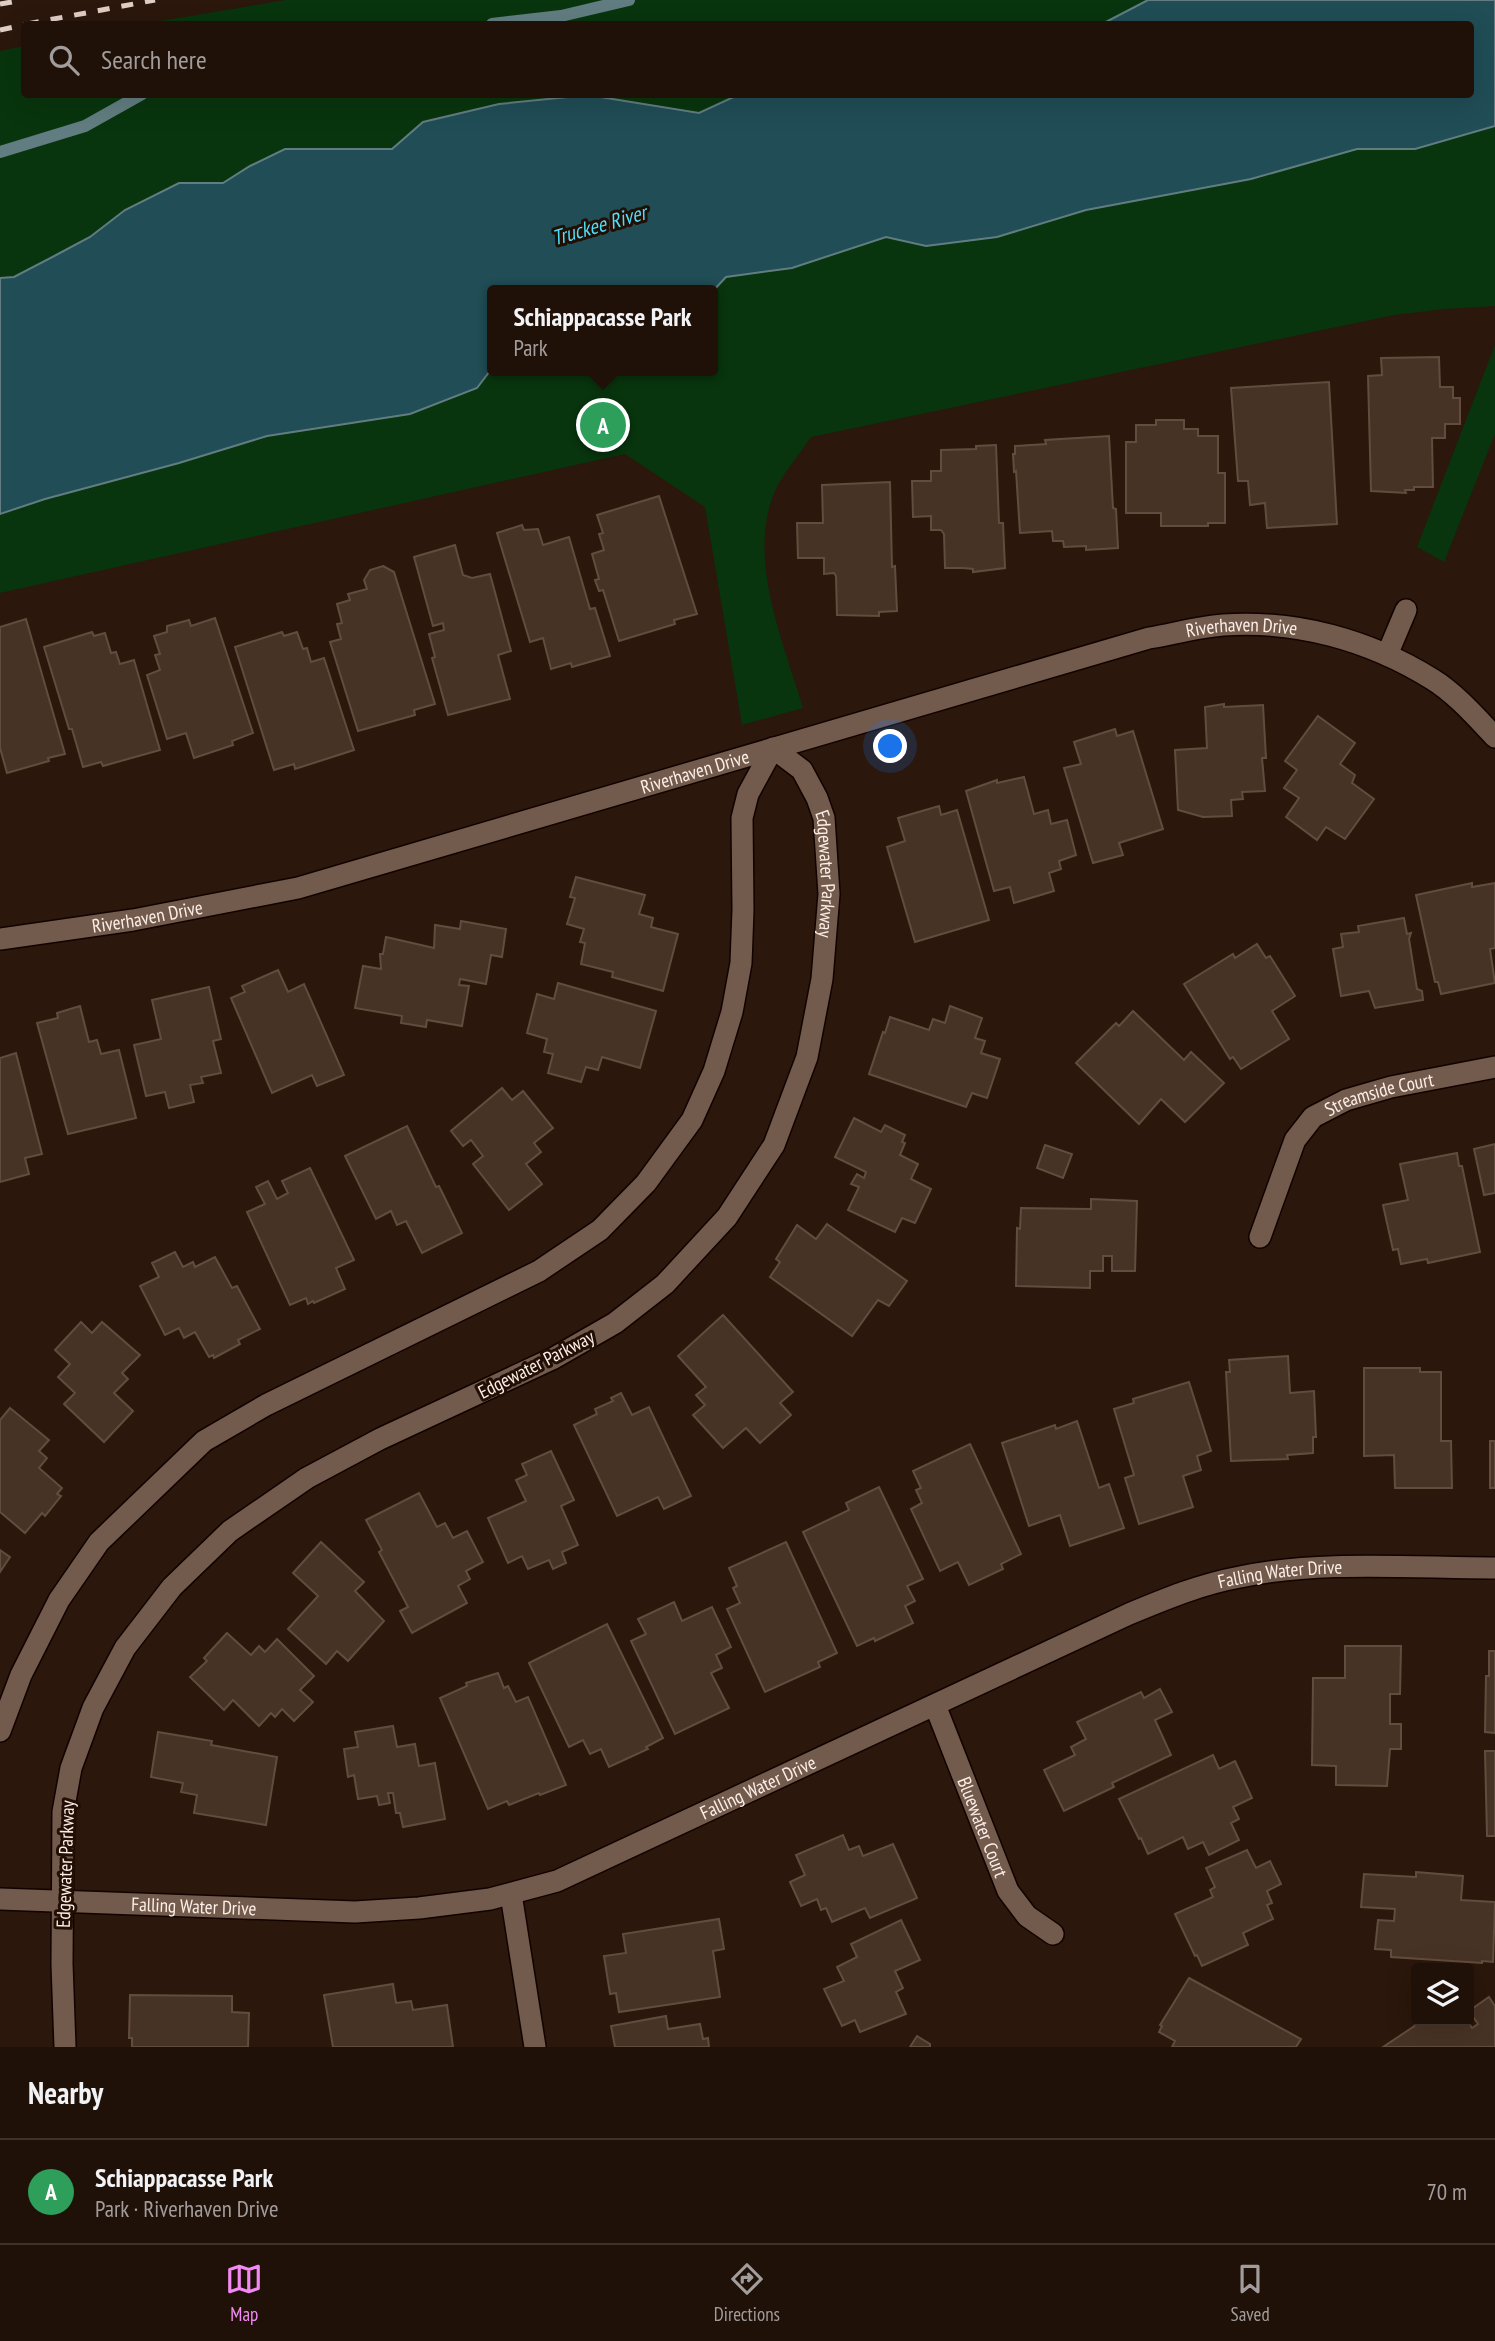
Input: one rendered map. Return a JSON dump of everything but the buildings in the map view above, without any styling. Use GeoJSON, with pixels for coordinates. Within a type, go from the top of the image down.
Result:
{"type":"FeatureCollection","features":[{"type":"Feature","properties":{"kind":"street"},"geometry":{"type":"LineString","coordinates":[[1387,654],[1406,610]]}},
{"type":"Feature","properties":{"kind":"street","name":"Riverhaven Drive"},"geometry":{"type":"LineString","coordinates":[[0,939],[146,918],[298,888],[1149,638],[1223,625],[1280,626],[1332,634],[1387,654],[1434,680],[1495,737]]}},
{"type":"Feature","properties":{"kind":"street"},"geometry":{"type":"LineString","coordinates":[[0,1731],[21,1675],[59,1600],[99,1542],[204,1441],[266,1405],[539,1271],[600,1230],[646,1183],[692,1120],[714,1071],[732,1012],[741,963],[743,923],[741,818],[748,794],[773,748]]}},
{"type":"Feature","properties":{"kind":"street","name":"Edgewater Parkway"},"geometry":{"type":"LineString","coordinates":[[65,2047],[63,1812],[71,1768],[93,1708],[125,1648],[172,1587],[230,1531],[307,1478],[380,1439],[554,1359],[615,1323],[665,1283],[727,1217],[774,1145],[807,1057],[822,979],[829,894],[824,818],[817,798],[802,770],[773,748]]}},
{"type":"Feature","properties":{"kind":"street","name":"Streamside Court"},"geometry":{"type":"LineString","coordinates":[[1260,1237],[1295,1140],[1313,1117],[1346,1100],[1391,1087],[1495,1067]]}},
{"type":"Feature","properties":{"kind":"street","name":"Falling Water Drive"},"geometry":{"type":"LineString","coordinates":[[0,1899],[355,1912],[419,1908],[490,1899],[557,1881],[1129,1614],[1182,1592],[1240,1577],[1288,1569],[1495,1568]]}},
{"type":"Feature","properties":{"kind":"street","name":"Bluewater Court"},"geometry":{"type":"LineString","coordinates":[[935,1705],[1009,1891],[1027,1916],[1053,1934]]}},
{"type":"Feature","properties":{"kind":"street"},"geometry":{"type":"LineString","coordinates":[[511,1894],[535,2047]]}},
{"type":"Feature","properties":{"kind":"green space"},"geometry":{"type":"Polygon","coordinates":[[[285,0],[1148,0],[1108,21],[161,21],[285,0]]]}},
{"type":"Feature","properties":{"kind":"green space"},"geometry":{"type":"Polygon","coordinates":[[[21,47],[21,98],[558,98],[499,104],[423,122],[392,149],[285,149],[223,183],[179,184],[125,210],[90,237],[58,254],[14,277],[0,278],[0,51],[21,47]]]}},
{"type":"Feature","properties":{"kind":"green space"},"geometry":{"type":"Polygon","coordinates":[[[606,98],[733,98],[699,113],[606,98]]]}},
{"type":"Feature","properties":{"kind":"green space"},"geometry":{"type":"Polygon","coordinates":[[[1495,126],[1495,306],[1394,315],[811,437],[775,491],[767,517],[764,544],[771,600],[803,708],[742,725],[705,507],[625,454],[0,593],[0,514],[45,499],[267,436],[410,414],[477,388],[487,375],[718,376],[718,285],[725,277],[792,268],[886,237],[926,246],[1086,210],[1251,179],[1357,149],[1415,149],[1495,126]]]}},
{"type":"Feature","properties":{"kind":"green space"},"geometry":{"type":"Polygon","coordinates":[[[1495,345],[1495,434],[1444,562],[1417,547],[1495,345]]]}},
{"type":"Feature","properties":{"kind":"water","name":"Truckee River"},"geometry":{"type":"Polygon","coordinates":[[[1148,0],[1495,0],[1495,126],[1415,149],[1357,149],[1251,179],[1086,210],[997,237],[926,246],[886,237],[792,268],[726,277],[718,286],[487,285],[487,375],[477,388],[410,414],[267,436],[0,514],[0,278],[14,277],[58,254],[90,237],[125,210],[179,183],[223,183],[285,149],[392,149],[423,122],[499,104],[558,98],[606,98],[699,113],[731,98],[1474,98],[1474,21],[1108,21],[1148,0]]]}},
{"type":"Feature","properties":{"kind":"waterway"},"geometry":{"type":"LineString","coordinates":[[518,21],[561,16],[629,0]]}},
{"type":"Feature","properties":{"kind":"waterway"},"geometry":{"type":"LineString","coordinates":[[0,152],[85,126],[135,98]]}},
{"type":"Feature","properties":{"kind":"railway"},"geometry":{"type":"LineString","coordinates":[[0,4],[23,0]]}},
{"type":"Feature","properties":{"kind":"railway"},"geometry":{"type":"LineString","coordinates":[[43,21],[155,0]]}},
{"type":"Feature","properties":{"kind":"railway"},"geometry":{"type":"LineString","coordinates":[[0,30],[21,26]]}},
{"type":"Feature","properties":{"kind":"place","name":"Schiappacasse Park"},"geometry":{"type":"Point","coordinates":[603,425]}}]}
